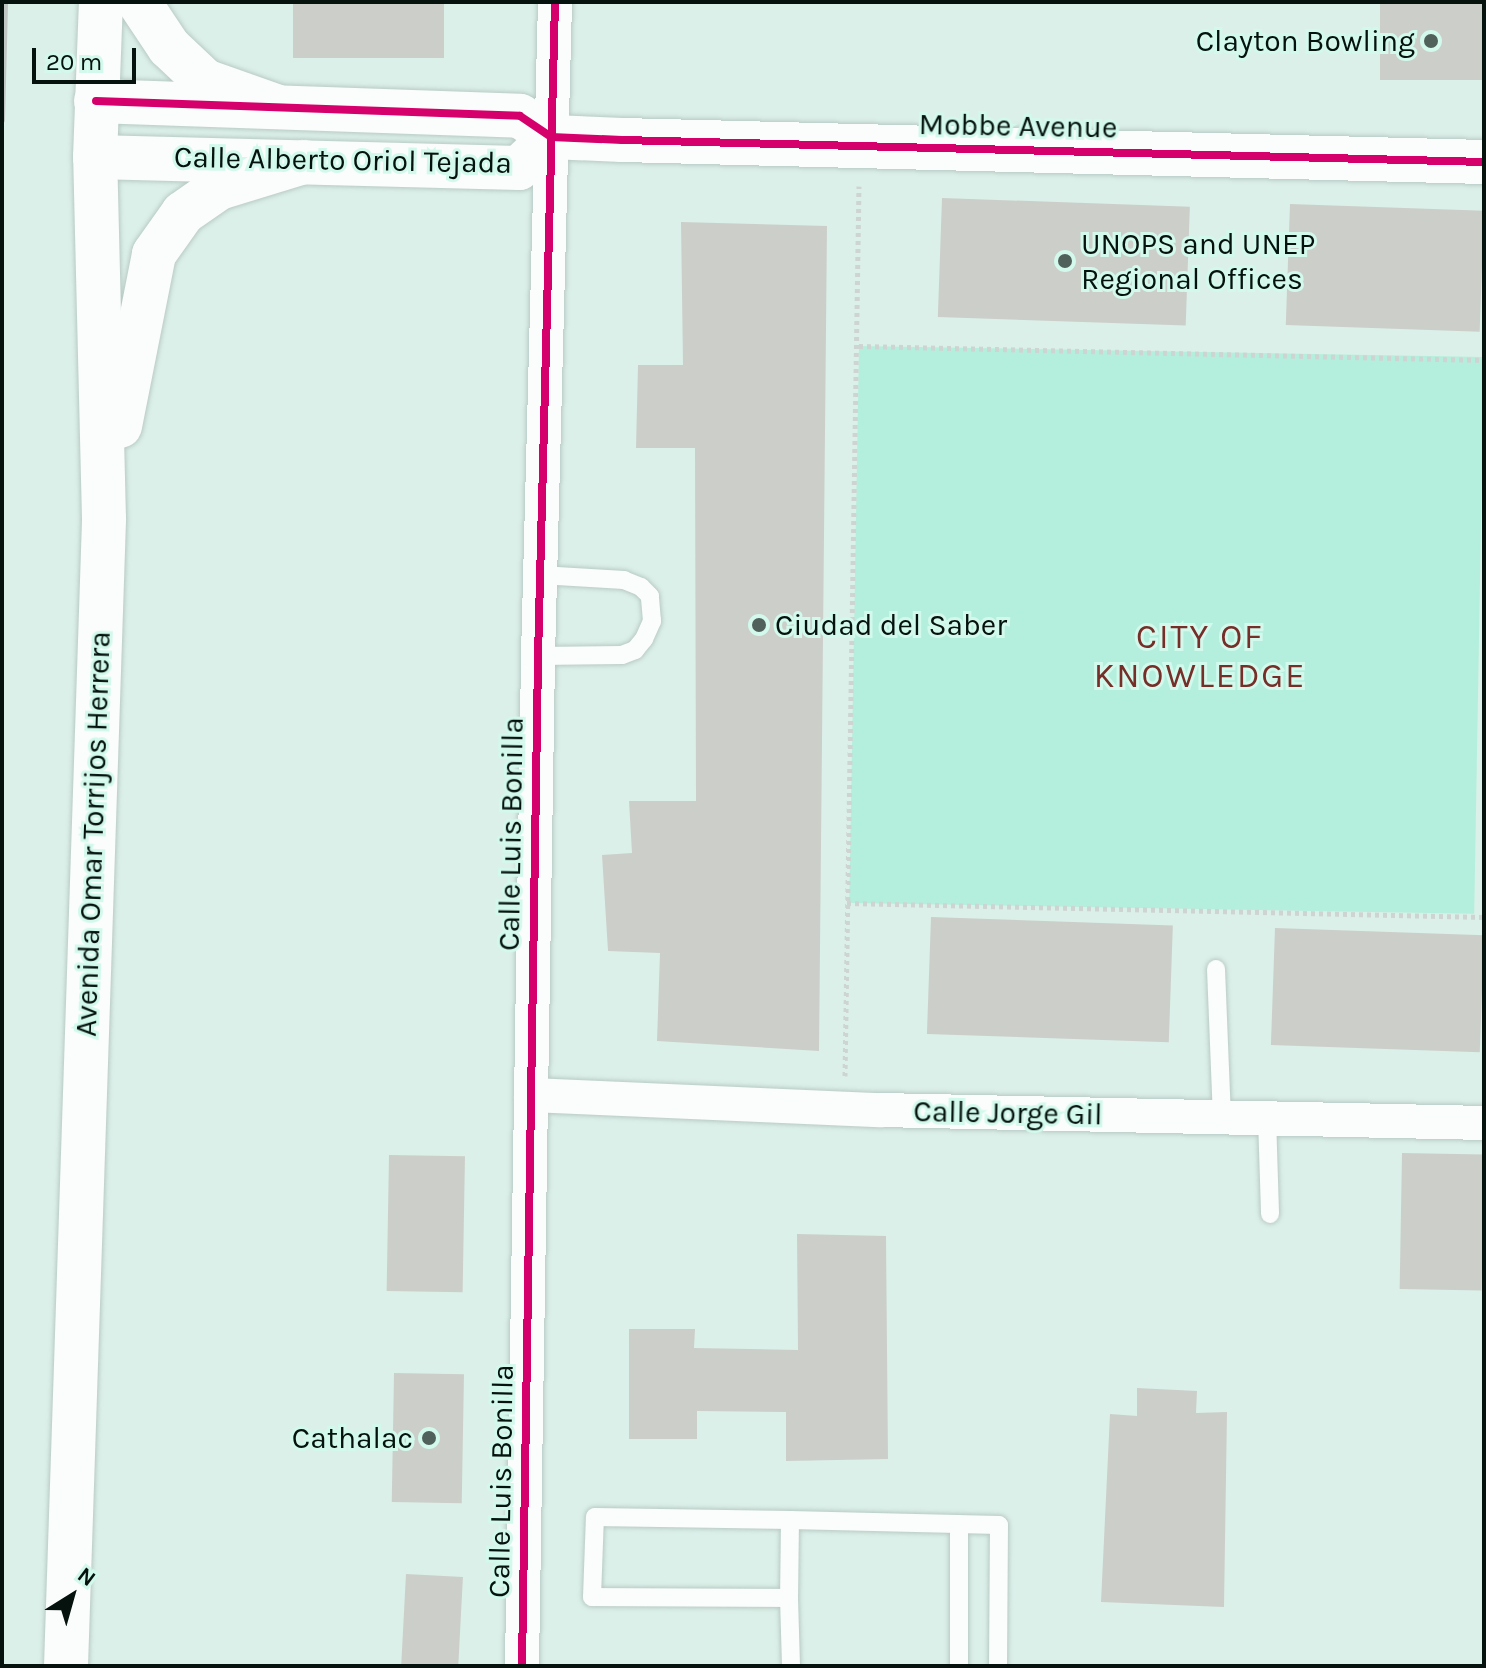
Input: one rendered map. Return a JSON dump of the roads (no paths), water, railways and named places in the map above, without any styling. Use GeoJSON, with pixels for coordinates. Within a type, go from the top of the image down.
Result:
{"type":"FeatureCollection","features":[{"type":"Feature","properties":{"kind":"main road","name":"Avenida Omar Torrijos Herrera"},"geometry":{"type":"LineString","coordinates":[[66,1666],[104,519],[95,157],[101,2]]}},
{"type":"Feature","properties":{"kind":"main road"},"geometry":{"type":"LineString","coordinates":[[139,2],[169,47],[205,81],[276,106]]}},
{"type":"Feature","properties":{"kind":"main road","name":"Calle Alberto Oriol Tejada"},"geometry":{"type":"LineString","coordinates":[[95,157],[519,168],[551,137],[520,116],[96,101]]}},
{"type":"Feature","properties":{"kind":"main road","name":"Mobbe Avenue"},"geometry":{"type":"LineString","coordinates":[[551,137],[1484,162]]}},
{"type":"Feature","properties":{"kind":"main road"},"geometry":{"type":"LineString","coordinates":[[104,519],[154,254],[183,213],[219,188],[304,162]]}},
{"type":"Feature","properties":{"kind":"street","name":"Calle Luis Bonilla"},"geometry":{"type":"LineString","coordinates":[[522,1666],[538,656],[555,2]]}},
{"type":"Feature","properties":{"kind":"street","name":"Calle Jorge Gil"},"geometry":{"type":"LineString","coordinates":[[531,1095],[844,1109],[1484,1123]]}},
{"type":"Feature","properties":{"kind":"lane"},"geometry":{"type":"LineString","coordinates":[[538,656],[622,655],[635,650],[652,621],[650,596],[641,587],[624,580],[540,575]]}},
{"type":"Feature","properties":{"kind":"lane"},"geometry":{"type":"LineString","coordinates":[[1216,969],[1222,1116]]}},
{"type":"Feature","properties":{"kind":"lane"},"geometry":{"type":"LineString","coordinates":[[1267,1117],[1270,1214]]}},
{"type":"Feature","properties":{"kind":"lane"},"geometry":{"type":"LineString","coordinates":[[789,1598],[592,1597],[595,1517],[999,1525],[998,1666]]}},
{"type":"Feature","properties":{"kind":"lane"},"geometry":{"type":"LineString","coordinates":[[790,1520],[791,1666]]}},
{"type":"Feature","properties":{"kind":"lane"},"geometry":{"type":"LineString","coordinates":[[959,1524],[959,1666]]}},
{"type":"Feature","properties":{"kind":"railway"},"geometry":{"type":"LineString","coordinates":[[2,120],[5,2]]}},
{"type":"Feature","properties":{"kind":"place","name":"Clayton Bowling"},"geometry":{"type":"Point","coordinates":[1431,41]}},
{"type":"Feature","properties":{"kind":"place","name":"UNOPS and UNEP Regional Offices"},"geometry":{"type":"Point","coordinates":[1065,261]}},
{"type":"Feature","properties":{"kind":"place","name":"Ciudad del Saber"},"geometry":{"type":"Point","coordinates":[759,625]}},
{"type":"Feature","properties":{"kind":"place","name":"Cathalac"},"geometry":{"type":"Point","coordinates":[429,1438]}},
{"type":"Feature","properties":{"kind":"district","name":"CITY OF KNOWLEDGE"},"geometry":{"type":"Point","coordinates":[1200,656]}}]}
